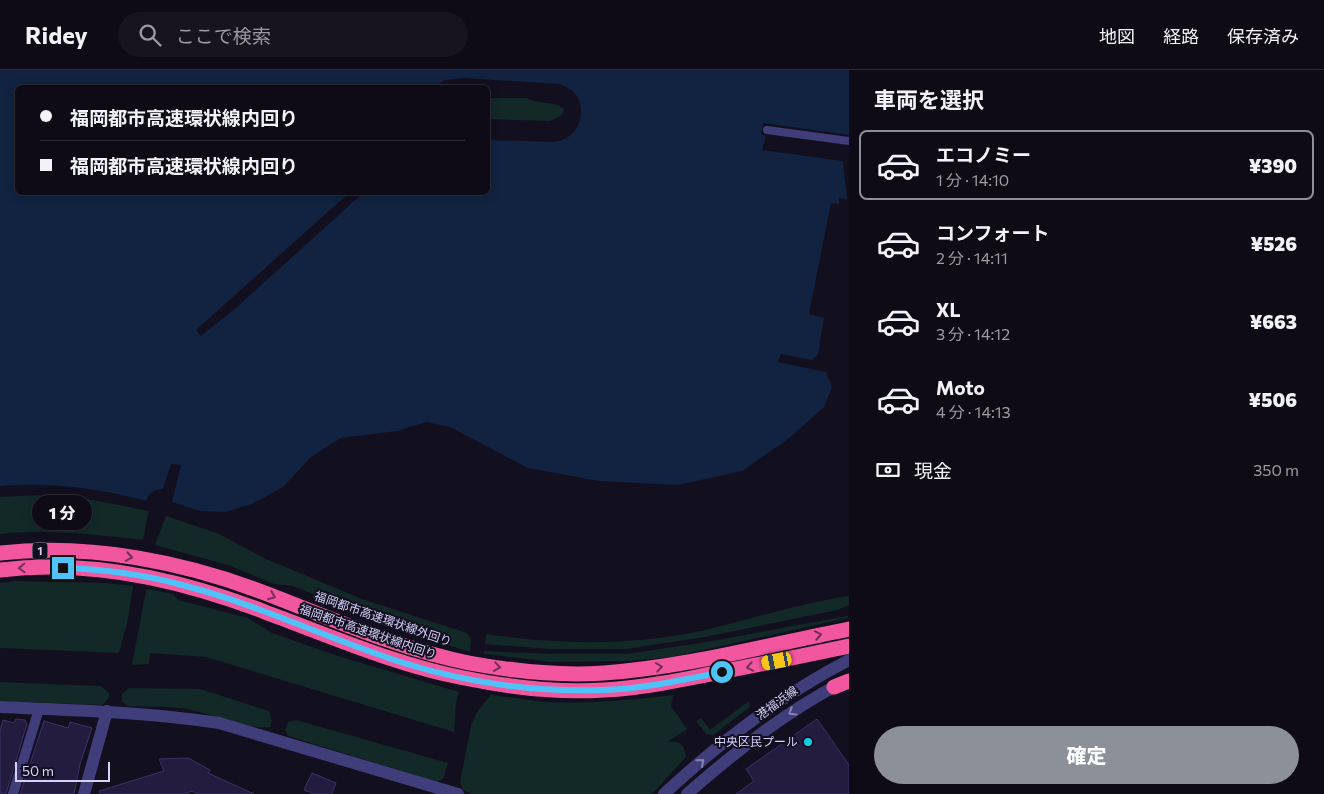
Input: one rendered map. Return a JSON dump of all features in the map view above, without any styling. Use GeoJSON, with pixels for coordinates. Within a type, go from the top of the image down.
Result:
{"type":"FeatureCollection","features":[{"type":"Feature","properties":{"kind":"highway","name":"福岡都市高速環状線外回り"},"geometry":{"type":"LineString","coordinates":[[0,553],[81,551],[153,562],[226,580],[375,634],[449,658],[468,663],[525,671],[602,673],[641,670],[849,629]]}},
{"type":"Feature","properties":{"kind":"highway","name":"福岡都市高速環状線内回り"},"geometry":{"type":"LineString","coordinates":[[0,570],[45,567],[80,568],[151,578],[220,596],[400,661],[445,674],[524,687],[602,690],[644,686],[849,646]]}},
{"type":"Feature","properties":{"kind":"highway"},"geometry":{"type":"LineString","coordinates":[[834,687],[849,680]]}},
{"type":"Feature","properties":{"kind":"street"},"geometry":{"type":"LineString","coordinates":[[767,130],[849,141]]}},
{"type":"Feature","properties":{"kind":"street","name":"港福浜線"},"geometry":{"type":"LineString","coordinates":[[664,794],[703,760],[765,711],[802,685],[849,660]]}},
{"type":"Feature","properties":{"kind":"street","name":"港福浜線"},"geometry":{"type":"LineString","coordinates":[[687,794],[774,722],[834,687]]}},
{"type":"Feature","properties":{"kind":"street"},"geometry":{"type":"LineString","coordinates":[[0,707],[178,716],[219,723],[458,794]]}},
{"type":"Feature","properties":{"kind":"street"},"geometry":{"type":"LineString","coordinates":[[13,794],[39,709]]}},
{"type":"Feature","properties":{"kind":"street"},"geometry":{"type":"LineString","coordinates":[[84,794],[107,712]]}},
{"type":"Feature","properties":{"kind":"green space"},"geometry":{"type":"Polygon","coordinates":[[[490,98],[527,98],[555,104],[564,109],[562,115],[550,121],[490,119],[490,98]]]}},
{"type":"Feature","properties":{"kind":"green space"},"geometry":{"type":"Polygon","coordinates":[[[39,495],[88,499],[149,511],[143,540],[54,532],[0,534],[0,497],[39,495]]]}},
{"type":"Feature","properties":{"kind":"green space"},"geometry":{"type":"Polygon","coordinates":[[[166,516],[219,534],[266,559],[362,599],[467,633],[471,639],[470,652],[373,622],[348,608],[293,586],[274,584],[228,565],[155,545],[166,516]]]}},
{"type":"Feature","properties":{"kind":"green space"},"geometry":{"type":"Polygon","coordinates":[[[14,581],[106,583],[133,586],[128,619],[119,653],[0,648],[0,583],[14,581]]]}},
{"type":"Feature","properties":{"kind":"green space"},"geometry":{"type":"Polygon","coordinates":[[[147,589],[173,594],[178,600],[248,618],[272,633],[338,656],[459,692],[456,703],[454,732],[206,657],[150,653],[149,664],[132,665],[147,589]]]}},
{"type":"Feature","properties":{"kind":"green space"},"geometry":{"type":"Polygon","coordinates":[[[849,596],[849,605],[837,610],[705,637],[626,649],[550,649],[485,644],[486,634],[568,642],[651,639],[705,630],[795,607],[849,596]]]}},
{"type":"Feature","properties":{"kind":"green space"},"geometry":{"type":"Polygon","coordinates":[[[848,616],[848,618],[672,657],[629,661],[551,662],[484,654],[484,651],[551,654],[627,654],[706,642],[848,616]]]}},
{"type":"Feature","properties":{"kind":"green space"},"geometry":{"type":"Polygon","coordinates":[[[0,682],[101,686],[109,693],[109,698],[102,705],[0,701],[0,682]]]}},
{"type":"Feature","properties":{"kind":"green space"},"geometry":{"type":"Polygon","coordinates":[[[129,688],[200,689],[269,711],[272,721],[270,727],[251,726],[181,708],[127,706],[122,701],[122,694],[129,688]]]}},
{"type":"Feature","properties":{"kind":"green space"},"geometry":{"type":"Polygon","coordinates":[[[491,695],[545,702],[577,702],[673,695],[671,706],[687,729],[667,742],[678,742],[684,749],[686,757],[652,794],[472,794],[463,790],[460,782],[471,725],[477,712],[491,695]]]}},
{"type":"Feature","properties":{"kind":"green space"},"geometry":{"type":"Polygon","coordinates":[[[749,701],[750,707],[713,735],[706,734],[696,721],[701,718],[710,730],[749,701]]]}},
{"type":"Feature","properties":{"kind":"green space"},"geometry":{"type":"Polygon","coordinates":[[[296,720],[448,763],[443,779],[437,782],[288,736],[285,730],[288,722],[296,720]]]}},
{"type":"Feature","properties":{"kind":"water"},"geometry":{"type":"Polygon","coordinates":[[[0,70],[849,70],[849,135],[763,123],[761,134],[766,136],[762,150],[843,161],[847,199],[839,198],[839,204],[831,203],[809,314],[824,318],[818,354],[812,360],[781,354],[778,362],[826,372],[832,387],[824,407],[788,439],[742,471],[678,485],[599,481],[528,468],[450,427],[426,422],[397,431],[341,438],[311,457],[283,487],[252,504],[225,512],[200,511],[172,502],[181,465],[171,464],[163,489],[152,492],[146,501],[92,489],[18,485],[0,486],[0,70]],[[463,78],[445,80],[437,85],[15,85],[15,195],[347,195],[196,330],[201,336],[237,307],[361,195],[490,195],[490,140],[554,142],[570,136],[579,123],[581,106],[575,94],[560,84],[463,78]]]}},
{"type":"Feature","properties":{"kind":"building"},"geometry":{"type":"Polygon","coordinates":[[[16,719],[25,720],[27,724],[6,794],[0,794],[0,731],[3,720],[14,723],[16,719]]]}},
{"type":"Feature","properties":{"kind":"building","name":"中央区民プール"},"geometry":{"type":"Polygon","coordinates":[[[817,719],[849,765],[849,794],[736,794],[754,781],[746,769],[817,719]]]}},
{"type":"Feature","properties":{"kind":"building"},"geometry":{"type":"Polygon","coordinates":[[[44,721],[68,728],[70,722],[92,728],[80,764],[74,794],[20,794],[44,721]]]}},
{"type":"Feature","properties":{"kind":"building"},"geometry":{"type":"Polygon","coordinates":[[[188,758],[210,770],[208,773],[254,794],[198,794],[192,791],[184,794],[100,794],[99,791],[164,771],[159,759],[188,758]]]}},
{"type":"Feature","properties":{"kind":"building"},"geometry":{"type":"Polygon","coordinates":[[[312,773],[336,783],[332,794],[315,794],[304,790],[312,773]]]}},
{"type":"Feature","properties":{"kind":"place","name":"中央区民プール"},"geometry":{"type":"Point","coordinates":[808,742]}},
{"type":"Feature","properties":{"kind":"route"},"geometry":{"type":"LineString","coordinates":[[63,568],[110,571],[186,586],[264,611],[407,664],[465,678],[524,687],[602,690],[644,686],[722,672]]}}]}
